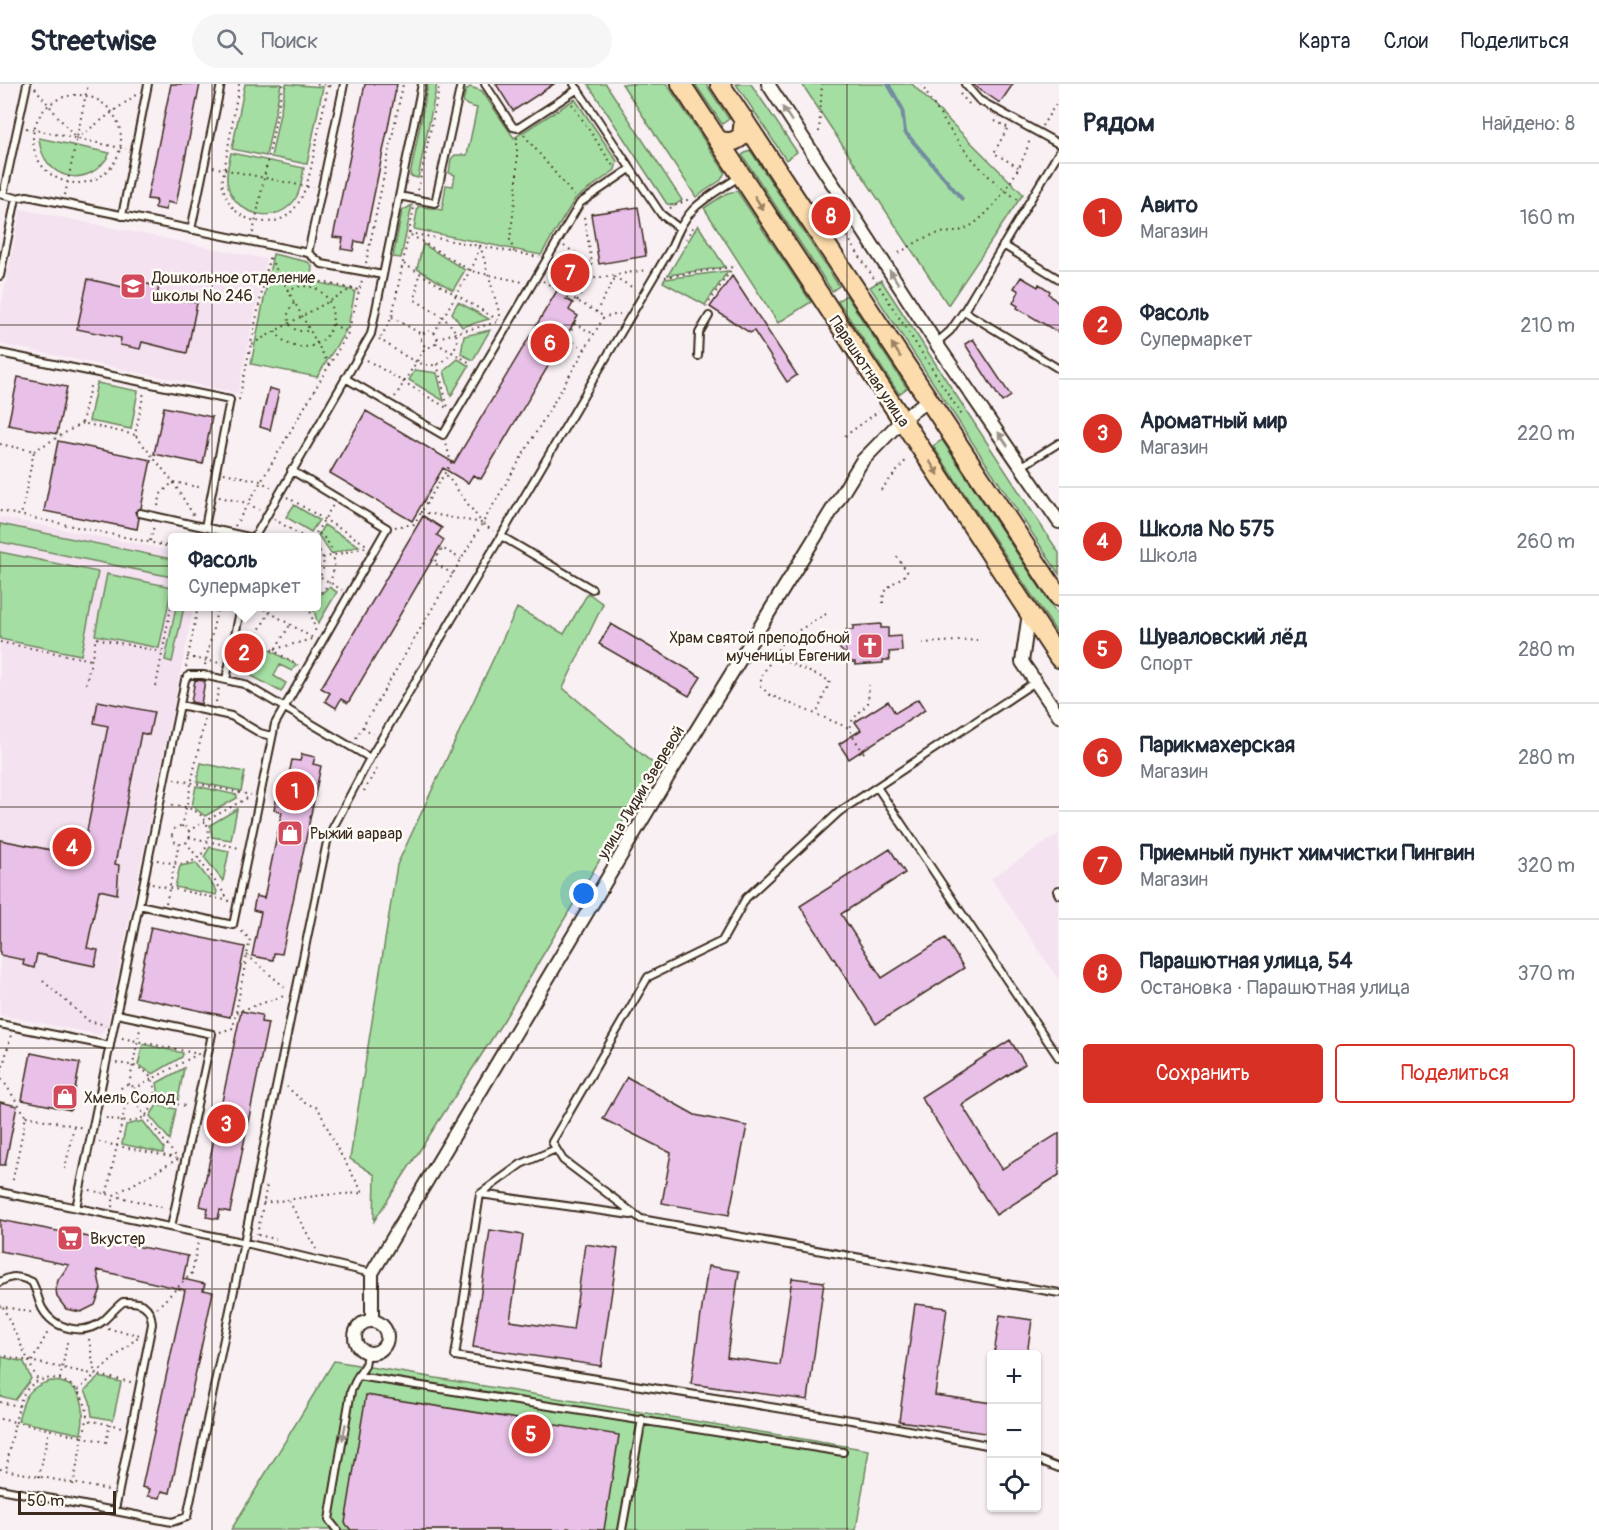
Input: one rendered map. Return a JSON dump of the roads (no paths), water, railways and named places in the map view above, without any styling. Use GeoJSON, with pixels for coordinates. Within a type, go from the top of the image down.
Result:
{"type":"FeatureCollection","features":[{"type":"Feature","properties":{"kind":"main road","name":"Парашютная улица"},"geometry":{"type":"LineString","coordinates":[[681,84],[1059,658]]}},
{"type":"Feature","properties":{"kind":"main road","name":"Парашютная улица"},"geometry":{"type":"LineString","coordinates":[[720,84],[1059,597]]}},
{"type":"Feature","properties":{"kind":"main road"},"geometry":{"type":"LineString","coordinates":[[717,139],[724,143],[737,140],[742,136],[744,120]]}},
{"type":"Feature","properties":{"kind":"street"},"geometry":{"type":"LineString","coordinates":[[768,84],[936,343],[1059,522]]}},
{"type":"Feature","properties":{"kind":"street","name":"улица Лидии Зверевой"},"geometry":{"type":"LineString","coordinates":[[372,1274],[666,780],[862,461],[903,419],[928,399]]}},
{"type":"Feature","properties":{"kind":"street"},"geometry":{"type":"LineString","coordinates":[[1029,613],[1022,662],[1059,716]]}},
{"type":"Feature","properties":{"kind":"street"},"geometry":{"type":"LineString","coordinates":[[372,1274],[372,1320]]}},
{"type":"Feature","properties":{"kind":"street"},"geometry":{"type":"LineString","coordinates":[[372,1320],[386,1329],[388,1339],[383,1349],[367,1352],[359,1347],[355,1336],[361,1324],[372,1320]]}},
{"type":"Feature","properties":{"kind":"lane"},"geometry":{"type":"LineString","coordinates":[[27,84],[2,195],[16,198],[27,196],[308,253],[322,264],[383,275]]}},
{"type":"Feature","properties":{"kind":"lane"},"geometry":{"type":"LineString","coordinates":[[122,216],[148,84]]}},
{"type":"Feature","properties":{"kind":"lane"},"geometry":{"type":"LineString","coordinates":[[191,230],[221,84]]}},
{"type":"Feature","properties":{"kind":"lane"},"geometry":{"type":"LineString","coordinates":[[255,533],[370,334],[422,84]]}},
{"type":"Feature","properties":{"kind":"lane"},"geometry":{"type":"LineString","coordinates":[[399,196],[435,203],[461,84]]}},
{"type":"Feature","properties":{"kind":"lane"},"geometry":{"type":"LineString","coordinates":[[485,84],[513,127],[518,128],[567,97],[576,87],[661,214],[678,228]]}},
{"type":"Feature","properties":{"kind":"lane"},"geometry":{"type":"LineString","coordinates":[[965,84],[978,100],[1059,144]]}},
{"type":"Feature","properties":{"kind":"lane"},"geometry":{"type":"LineString","coordinates":[[308,253],[344,87]]}},
{"type":"Feature","properties":{"kind":"lane"},"geometry":{"type":"LineString","coordinates":[[936,343],[950,331],[964,311],[1059,152]]}},
{"type":"Feature","properties":{"kind":"lane"},"geometry":{"type":"LineString","coordinates":[[1052,164],[1059,168]]}},
{"type":"Feature","properties":{"kind":"lane"},"geometry":{"type":"LineString","coordinates":[[345,378],[443,435],[482,370],[504,323],[532,284],[580,203],[630,169]]}},
{"type":"Feature","properties":{"kind":"lane"},"geometry":{"type":"LineString","coordinates":[[0,1489],[100,1510],[115,1510],[168,1521],[180,1521],[187,1517],[326,846],[332,827],[498,534],[672,246],[678,228],[694,207],[741,175]]}},
{"type":"Feature","properties":{"kind":"lane"},"geometry":{"type":"LineString","coordinates":[[0,272],[16,198]]}},
{"type":"Feature","properties":{"kind":"lane"},"geometry":{"type":"LineString","coordinates":[[1004,245],[1059,279]]}},
{"type":"Feature","properties":{"kind":"lane"},"geometry":{"type":"LineString","coordinates":[[964,311],[1059,369]]}},
{"type":"Feature","properties":{"kind":"lane"},"geometry":{"type":"LineString","coordinates":[[698,356],[699,333],[706,314]]}},
{"type":"Feature","properties":{"kind":"lane"},"geometry":{"type":"LineString","coordinates":[[0,352],[230,400],[203,526]]}},
{"type":"Feature","properties":{"kind":"lane"},"geometry":{"type":"LineString","coordinates":[[1022,466],[1059,442]]}},
{"type":"Feature","properties":{"kind":"lane"},"geometry":{"type":"LineString","coordinates":[[139,905],[233,924],[234,902],[249,850],[271,736],[283,708],[387,528],[291,470]]}},
{"type":"Feature","properties":{"kind":"lane"},"geometry":{"type":"LineString","coordinates":[[140,513],[233,533]]}},
{"type":"Feature","properties":{"kind":"lane"},"geometry":{"type":"LineString","coordinates":[[498,534],[592,589]]}},
{"type":"Feature","properties":{"kind":"lane"},"geometry":{"type":"LineString","coordinates":[[223,679],[229,665],[240,611]]}},
{"type":"Feature","properties":{"kind":"lane"},"geometry":{"type":"LineString","coordinates":[[76,1208],[185,680],[189,675],[203,675],[244,684],[370,758]]}},
{"type":"Feature","properties":{"kind":"lane"},"geometry":{"type":"LineString","coordinates":[[1036,682],[839,812],[746,898],[722,941],[648,977],[552,1142],[563,1160],[641,1220],[1059,1293]]}},
{"type":"Feature","properties":{"kind":"lane"},"geometry":{"type":"LineString","coordinates":[[180,705],[231,716],[260,733],[271,736]]}},
{"type":"Feature","properties":{"kind":"lane"},"geometry":{"type":"LineString","coordinates":[[877,787],[1059,1058]]}},
{"type":"Feature","properties":{"kind":"lane"},"geometry":{"type":"LineString","coordinates":[[1059,890],[1057,891],[1059,895]]}},
{"type":"Feature","properties":{"kind":"lane"},"geometry":{"type":"LineString","coordinates":[[117,1014],[212,1034],[171,1227]]}},
{"type":"Feature","properties":{"kind":"lane"},"geometry":{"type":"LineString","coordinates":[[0,1024],[110,1046]]}},
{"type":"Feature","properties":{"kind":"lane"},"geometry":{"type":"LineString","coordinates":[[556,1149],[520,1164],[480,1194],[455,1356],[882,1425],[987,1445]]}},
{"type":"Feature","properties":{"kind":"lane"},"geometry":{"type":"LineString","coordinates":[[0,1192],[245,1243],[372,1274]]}},
{"type":"Feature","properties":{"kind":"lane"},"geometry":{"type":"LineString","coordinates":[[480,1194],[633,1216]]}},
{"type":"Feature","properties":{"kind":"lane"},"geometry":{"type":"LineString","coordinates":[[0,1282],[10,1276],[21,1277],[32,1282],[43,1309],[53,1322],[70,1329],[88,1329],[103,1321],[123,1302],[136,1301],[146,1306],[152,1313],[115,1510]]}},
{"type":"Feature","properties":{"kind":"lane"},"geometry":{"type":"LineString","coordinates":[[337,1530],[329,1520],[351,1391],[365,1366],[367,1352]]}},
{"type":"Feature","properties":{"kind":"lane"},"geometry":{"type":"LineString","coordinates":[[358,1376],[843,1452]]}},
{"type":"Feature","properties":{"kind":"lane"},"geometry":{"type":"LineString","coordinates":[[622,1530],[642,1419]]}},
{"type":"Feature","properties":{"kind":"lane"},"geometry":{"type":"LineString","coordinates":[[1041,1461],[1059,1468]]}},
{"type":"Feature","properties":{"kind":"lane"},"geometry":{"type":"LineString","coordinates":[[167,1530],[168,1521]]}},
{"type":"Feature","properties":{"kind":"waterway"},"geometry":{"type":"LineString","coordinates":[[888,84],[902,108],[905,132],[962,199]]}},
{"type":"Feature","properties":{"kind":"place","name":"Парашютная улица, 54"},"geometry":{"type":"Point","coordinates":[831,216]}},
{"type":"Feature","properties":{"kind":"place","name":"Приемный пункт химчистки Пингвин"},"geometry":{"type":"Point","coordinates":[570,273]}},
{"type":"Feature","properties":{"kind":"place","name":"Дошкольное отделение школы № 246"},"geometry":{"type":"Point","coordinates":[133,286]}},
{"type":"Feature","properties":{"kind":"place","name":"Парикмахерская"},"geometry":{"type":"Point","coordinates":[550,343]}},
{"type":"Feature","properties":{"kind":"place","name":"Храм святой преподобной мученицы Евгении"},"geometry":{"type":"Point","coordinates":[870,646]}},
{"type":"Feature","properties":{"kind":"place","name":"Фасоль"},"geometry":{"type":"Point","coordinates":[244,653]}},
{"type":"Feature","properties":{"kind":"place","name":"Авито"},"geometry":{"type":"Point","coordinates":[295,791]}},
{"type":"Feature","properties":{"kind":"place","name":"Рыжий варвар"},"geometry":{"type":"Point","coordinates":[290,833]}},
{"type":"Feature","properties":{"kind":"place","name":"Школа № 575"},"geometry":{"type":"Point","coordinates":[72,847]}},
{"type":"Feature","properties":{"kind":"place","name":"Хмель Солод"},"geometry":{"type":"Point","coordinates":[65,1097]}},
{"type":"Feature","properties":{"kind":"place","name":"Ароматный мир"},"geometry":{"type":"Point","coordinates":[226,1124]}},
{"type":"Feature","properties":{"kind":"place","name":"Вкустер"},"geometry":{"type":"Point","coordinates":[70,1238]}},
{"type":"Feature","properties":{"kind":"place","name":"Шуваловский лёд"},"geometry":{"type":"Point","coordinates":[531,1434]}}]}
